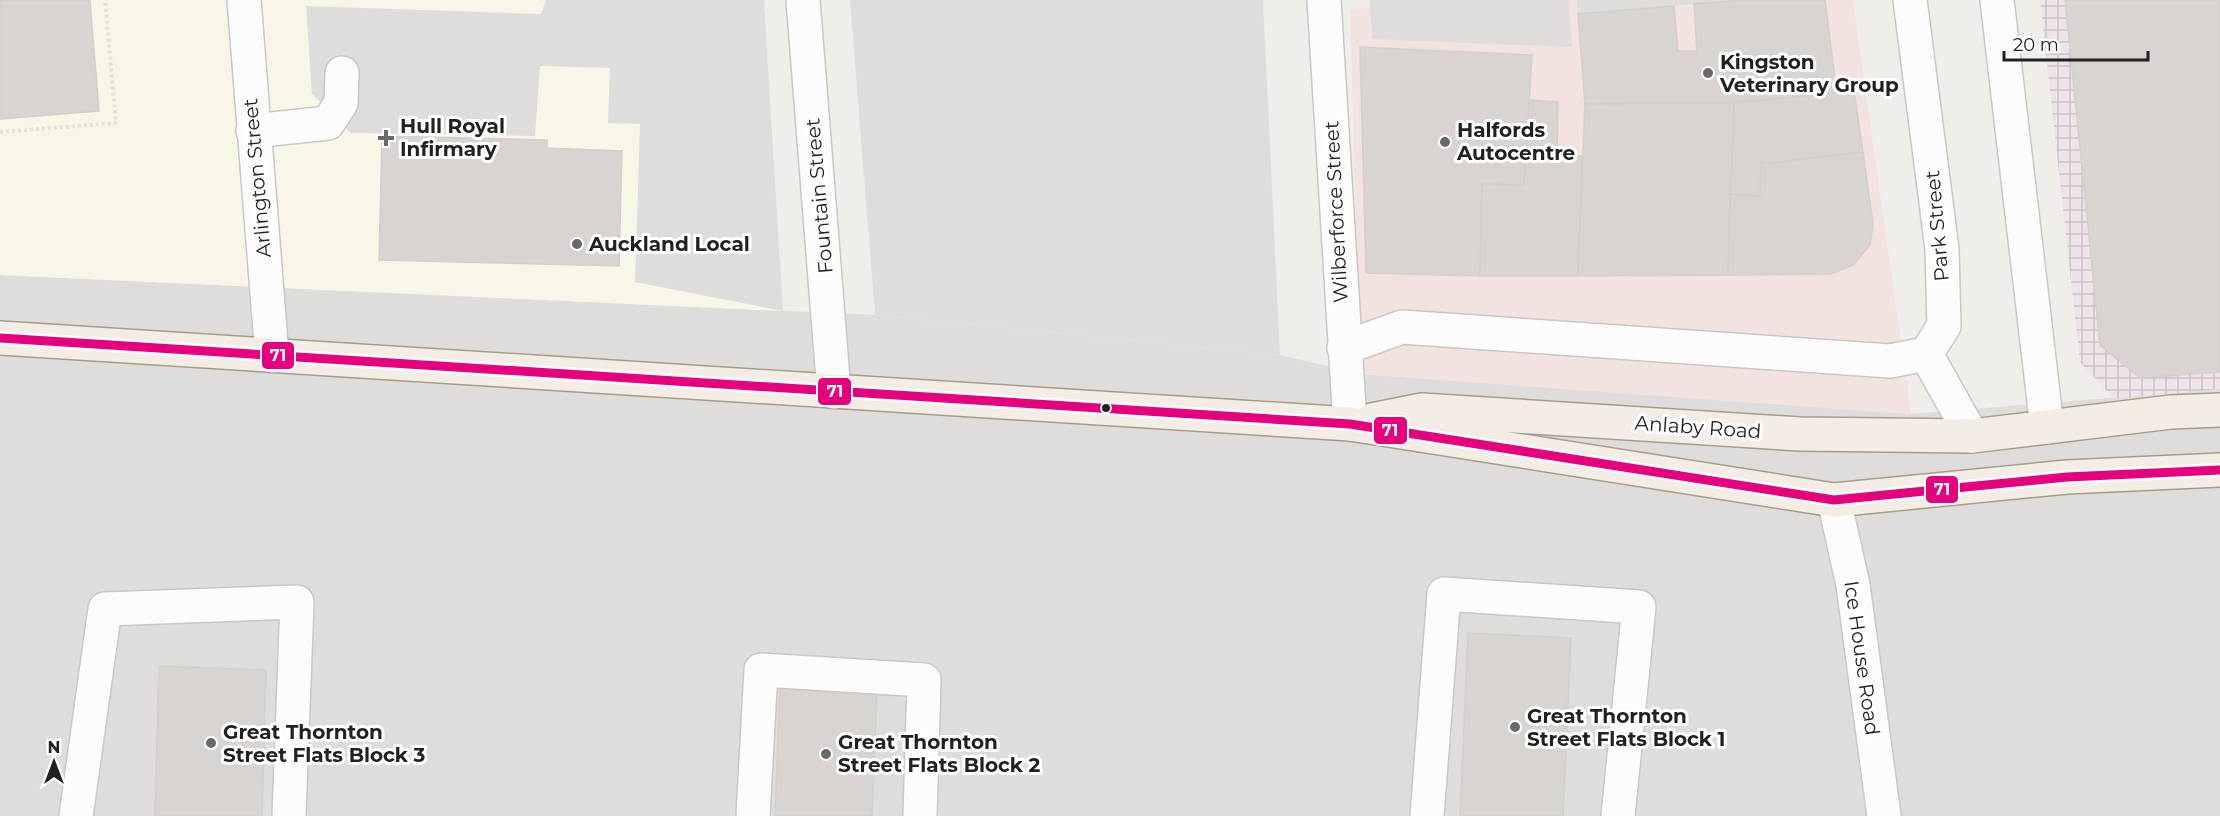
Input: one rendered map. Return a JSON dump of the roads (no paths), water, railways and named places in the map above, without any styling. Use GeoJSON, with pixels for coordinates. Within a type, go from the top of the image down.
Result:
{"type":"FeatureCollection","features":[{"type":"Feature","properties":{"kind":"main road","name":"Anlaby Road"},"geometry":{"type":"LineString","coordinates":[[0,338],[1350,424],[1834,500],[2067,477],[2220,470]]}},
{"type":"Feature","properties":{"kind":"main road","name":"Anlaby Road"},"geometry":{"type":"LineString","coordinates":[[1350,424],[1422,410],[1800,434],[1972,436],[2171,412],[2220,410]]}},
{"type":"Feature","properties":{"kind":"main road"},"geometry":{"type":"LineString","coordinates":[[2047,427],[2067,477]]}},
{"type":"Feature","properties":{"kind":"street","name":"Arlington Street"},"geometry":{"type":"LineString","coordinates":[[244,0],[272,356]]}},
{"type":"Feature","properties":{"kind":"street","name":"Fountain Street"},"geometry":{"type":"LineString","coordinates":[[803,0],[834,392]]}},
{"type":"Feature","properties":{"kind":"street","name":"Wilberforce Street"},"geometry":{"type":"LineString","coordinates":[[1324,0],[1350,424]]}},
{"type":"Feature","properties":{"kind":"street","name":"Park Street"},"geometry":{"type":"LineString","coordinates":[[1910,0],[1942,249],[1944,326],[1926,354]]}},
{"type":"Feature","properties":{"kind":"street"},"geometry":{"type":"LineString","coordinates":[[1997,0],[2047,427]]}},
{"type":"Feature","properties":{"kind":"street"},"geometry":{"type":"LineString","coordinates":[[253,131],[328,123],[341,103],[342,73]]}},
{"type":"Feature","properties":{"kind":"street"},"geometry":{"type":"LineString","coordinates":[[1344,348],[1402,327],[1890,361],[1926,354],[1972,436]]}},
{"type":"Feature","properties":{"kind":"street","name":"Ice House Road"},"geometry":{"type":"LineString","coordinates":[[1834,500],[1853,585],[1884,816]]}},
{"type":"Feature","properties":{"kind":"street"},"geometry":{"type":"LineString","coordinates":[[1427,816],[1444,594],[1639,607],[1618,816]]}},
{"type":"Feature","properties":{"kind":"street"},"geometry":{"type":"LineString","coordinates":[[76,816],[105,609],[297,602],[289,816]]}},
{"type":"Feature","properties":{"kind":"street"},"geometry":{"type":"LineString","coordinates":[[753,816],[761,670],[924,680],[920,816]]}},
{"type":"Feature","properties":{"kind":"place","name":"Kingston Veterinary Group"},"geometry":{"type":"Point","coordinates":[1708,73]}},
{"type":"Feature","properties":{"kind":"place","name":"Hull Royal Infirmary"},"geometry":{"type":"Point","coordinates":[386,138]}},
{"type":"Feature","properties":{"kind":"place","name":"Halfords Autocentre"},"geometry":{"type":"Point","coordinates":[1445,142]}},
{"type":"Feature","properties":{"kind":"place","name":"Auckland Local"},"geometry":{"type":"Point","coordinates":[577,244]}},
{"type":"Feature","properties":{"kind":"place","name":"Great Thornton Street Flats Block 1"},"geometry":{"type":"Point","coordinates":[1515,727]}},
{"type":"Feature","properties":{"kind":"place","name":"Great Thornton Street Flats Block 3"},"geometry":{"type":"Point","coordinates":[211,743]}},
{"type":"Feature","properties":{"kind":"place","name":"Great Thornton Street Flats Block 2"},"geometry":{"type":"Point","coordinates":[826,754]}}]}
